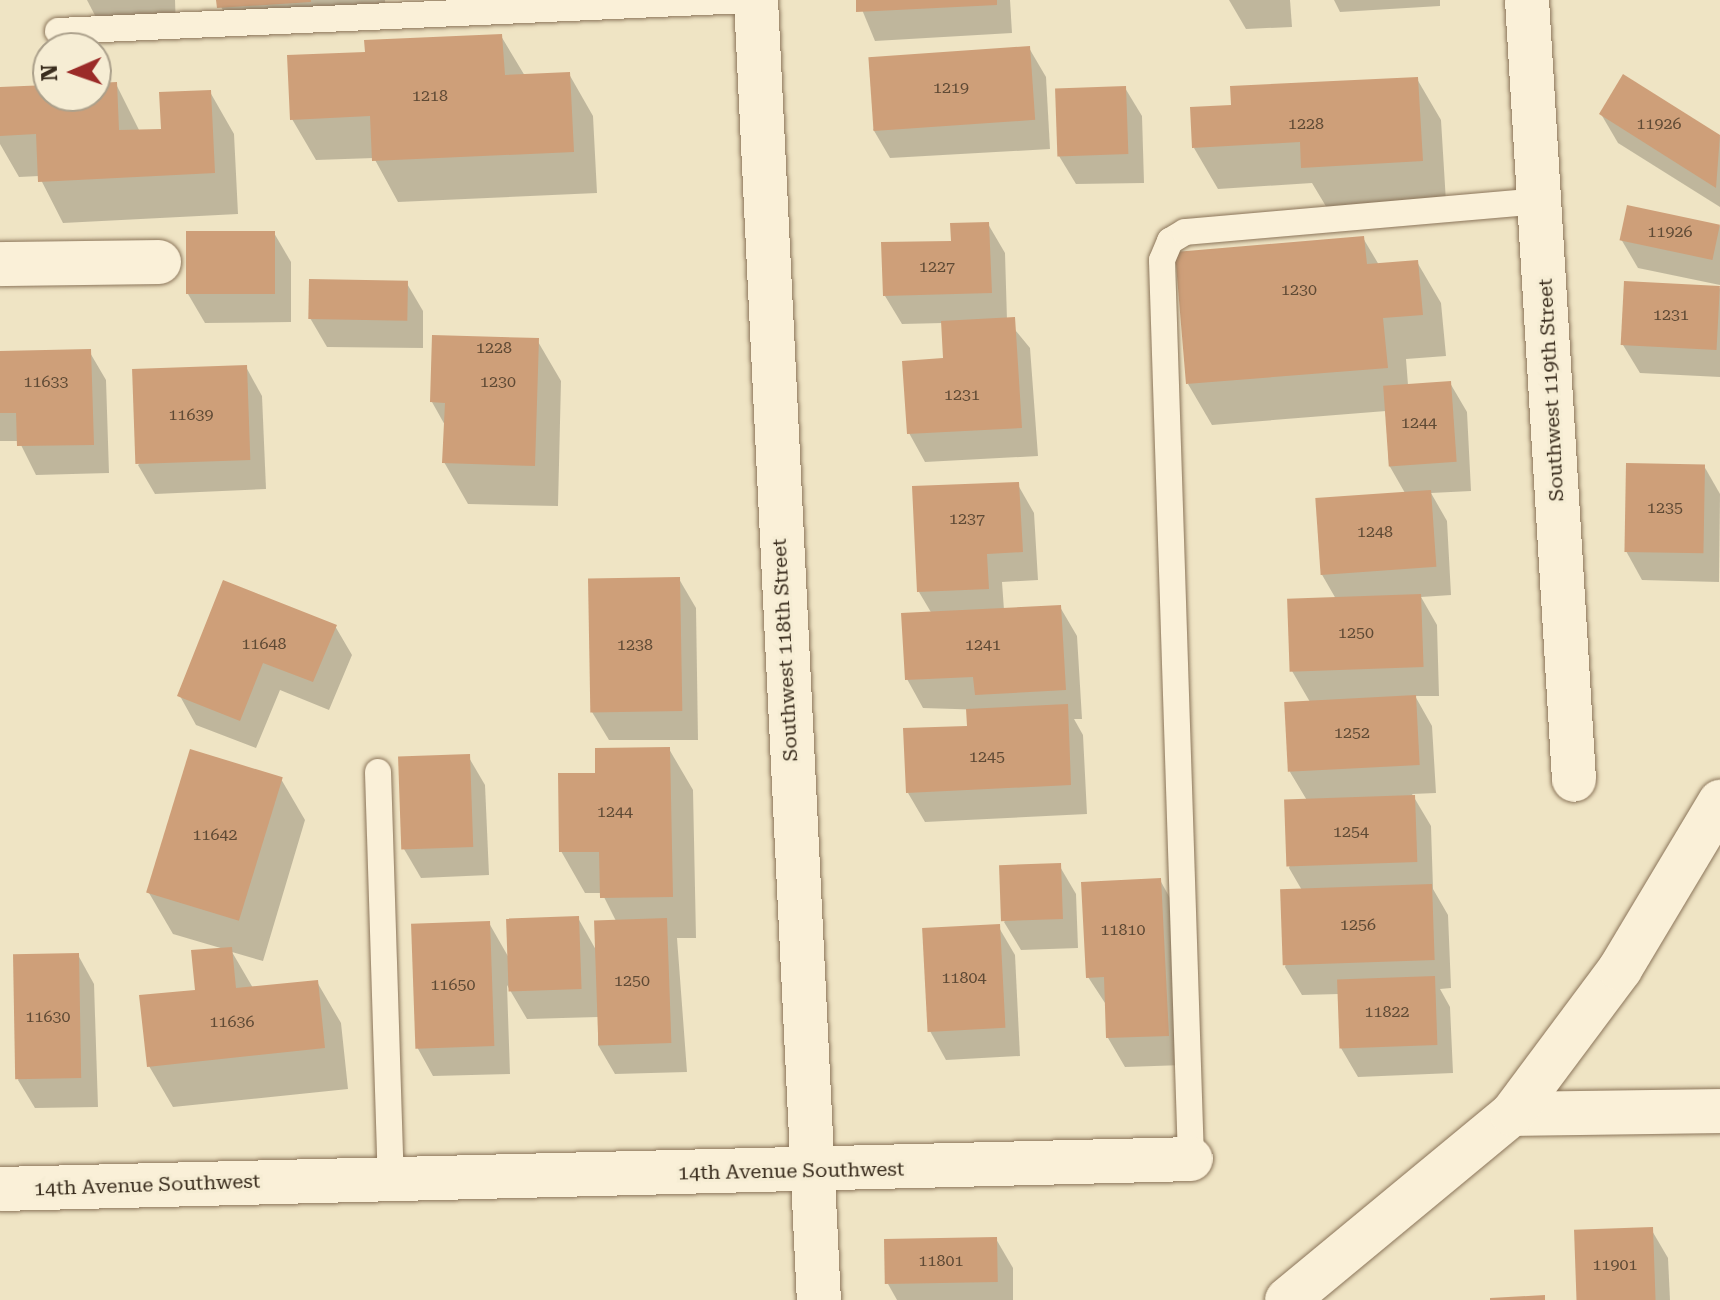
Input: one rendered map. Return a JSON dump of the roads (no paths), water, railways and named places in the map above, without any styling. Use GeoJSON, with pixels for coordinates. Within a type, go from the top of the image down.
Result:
{"type":"FeatureCollection","features":[{"type":"Feature","properties":{"kind":"street","name":"Southwest 118th Street"},"geometry":{"type":"LineString","coordinates":[[756,0],[808,1171],[819,1300]]}},
{"type":"Feature","properties":{"kind":"street","name":"Southwest 119th Street"},"geometry":{"type":"LineString","coordinates":[[1527,0],[1574,780]]}},
{"type":"Feature","properties":{"kind":"street"},"geometry":{"type":"LineString","coordinates":[[0,264],[159,262]]}},
{"type":"Feature","properties":{"kind":"street"},"geometry":{"type":"LineString","coordinates":[[1287,1300],[1512,1114],[1620,969],[1720,802]]}},
{"type":"Feature","properties":{"kind":"street"},"geometry":{"type":"LineString","coordinates":[[1512,1114],[1720,1111]]}},
{"type":"Feature","properties":{"kind":"street","name":"14th Avenue Southwest"},"geometry":{"type":"LineString","coordinates":[[0,1189],[1191,1159]]}},
{"type":"Feature","properties":{"kind":"lane"},"geometry":{"type":"LineString","coordinates":[[58,31],[747,0]]}},
{"type":"Feature","properties":{"kind":"lane"},"geometry":{"type":"LineString","coordinates":[[1191,1159],[1162,260],[1170,241],[1185,232],[1539,201]]}},
{"type":"Feature","properties":{"kind":"lane"},"geometry":{"type":"LineString","coordinates":[[378,772],[391,1177]]}}]}
